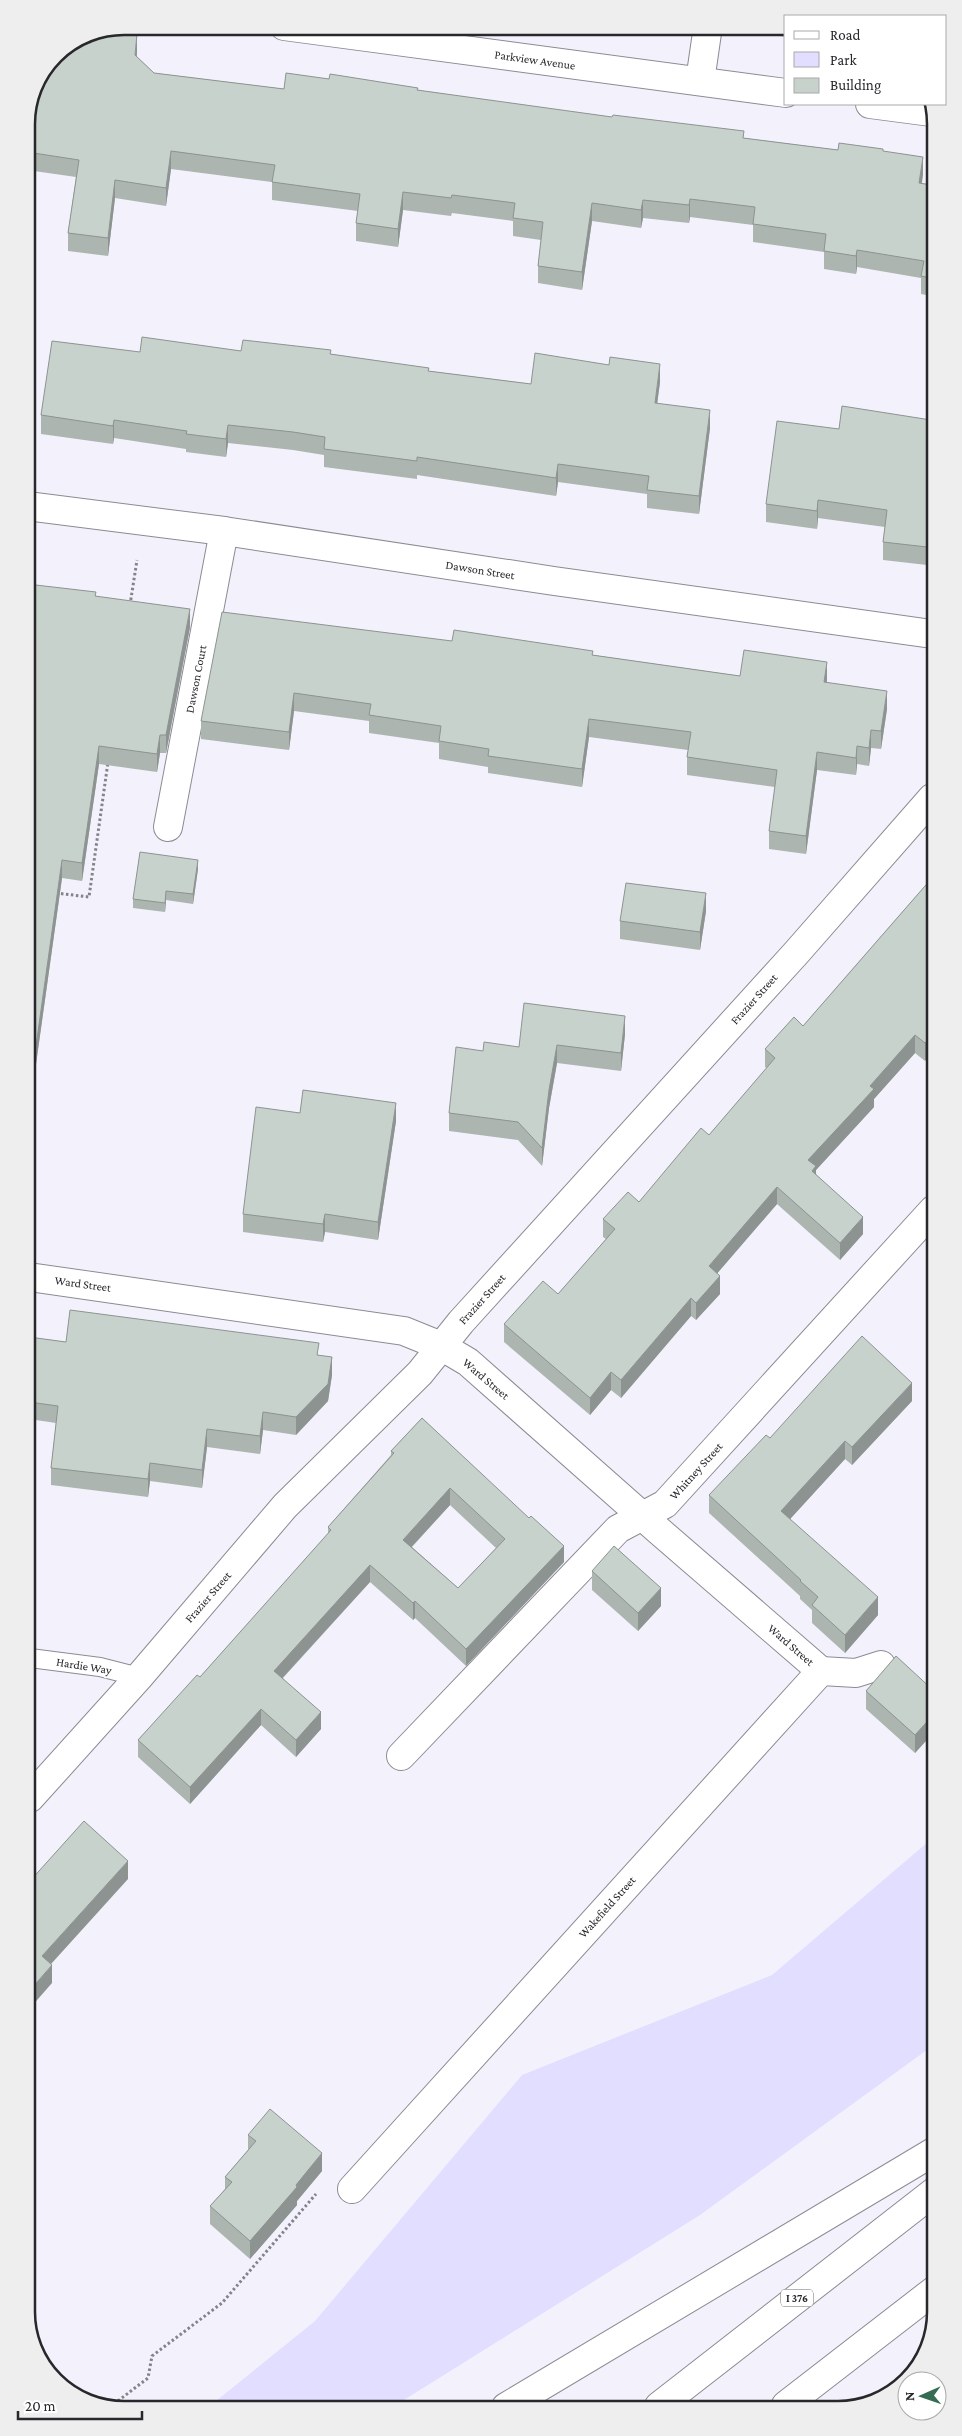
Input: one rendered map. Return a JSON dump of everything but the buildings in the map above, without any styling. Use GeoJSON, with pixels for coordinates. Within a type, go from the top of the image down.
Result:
{"type":"FeatureCollection","features":[{"type":"Feature","properties":{"kind":"main road","name":"Parkview Avenue"},"geometry":{"type":"LineString","coordinates":[[352,35],[784,94]]}},
{"type":"Feature","properties":{"kind":"main road"},"geometry":{"type":"LineString","coordinates":[[700,81],[707,35]]}},
{"type":"Feature","properties":{"kind":"main road"},"geometry":{"type":"LineString","coordinates":[[886,105],[926,111]]}},
{"type":"Feature","properties":{"kind":"main road","name":"Dawson Street"},"geometry":{"type":"LineString","coordinates":[[35,507],[224,531],[554,581],[927,633]]}},
{"type":"Feature","properties":{"kind":"main road","name":"Dawson Court"},"geometry":{"type":"LineString","coordinates":[[168,827],[224,531]]}},
{"type":"Feature","properties":{"kind":"main road","name":"Frazier Street"},"geometry":{"type":"LineString","coordinates":[[35,1792],[139,1677],[285,1506],[420,1373],[442,1346],[927,804]]}},
{"type":"Feature","properties":{"kind":"main road","name":"Whitney Street"},"geometry":{"type":"LineString","coordinates":[[401,1756],[618,1529],[665,1504],[927,1217]]}},
{"type":"Feature","properties":{"kind":"main road","name":"Ward Street"},"geometry":{"type":"LineString","coordinates":[[35,1277],[404,1331],[442,1346],[468,1362],[821,1671]]}},
{"type":"Feature","properties":{"kind":"main road"},"geometry":{"type":"LineString","coordinates":[[821,1671],[856,1673],[881,1666]]}},
{"type":"Feature","properties":{"kind":"main road","name":"Wakefield Street"},"geometry":{"type":"LineString","coordinates":[[352,2189],[821,1671]]}},
{"type":"Feature","properties":{"kind":"main road"},"geometry":{"type":"LineString","coordinates":[[516,2401],[927,2157]]}},
{"type":"Feature","properties":{"kind":"main road","name":"I 376"},"geometry":{"type":"LineString","coordinates":[[665,2401],[927,2197]]}},
{"type":"Feature","properties":{"kind":"main road"},"geometry":{"type":"LineString","coordinates":[[791,2401],[927,2296]]}},
{"type":"Feature","properties":{"kind":"lane","name":"Hardie Way"},"geometry":{"type":"LineString","coordinates":[[35,1659],[100,1667],[139,1677]]}},
{"type":"Feature","properties":{"kind":"path"},"geometry":{"type":"LineString","coordinates":[[130,608],[137,560]]}},
{"type":"Feature","properties":{"kind":"path"},"geometry":{"type":"LineString","coordinates":[[54,893],[89,897],[109,752]]}},
{"type":"Feature","properties":{"kind":"path"},"geometry":{"type":"LineString","coordinates":[[118,2401],[148,2378],[152,2356],[222,2303],[317,2192]]}},
{"type":"Feature","properties":{"kind":"green space"},"geometry":{"type":"Polygon","coordinates":[[[927,1843],[927,2050],[700,2215],[402,2401],[216,2401],[315,2321],[522,2075],[772,1975],[927,1843]]]}}]}
